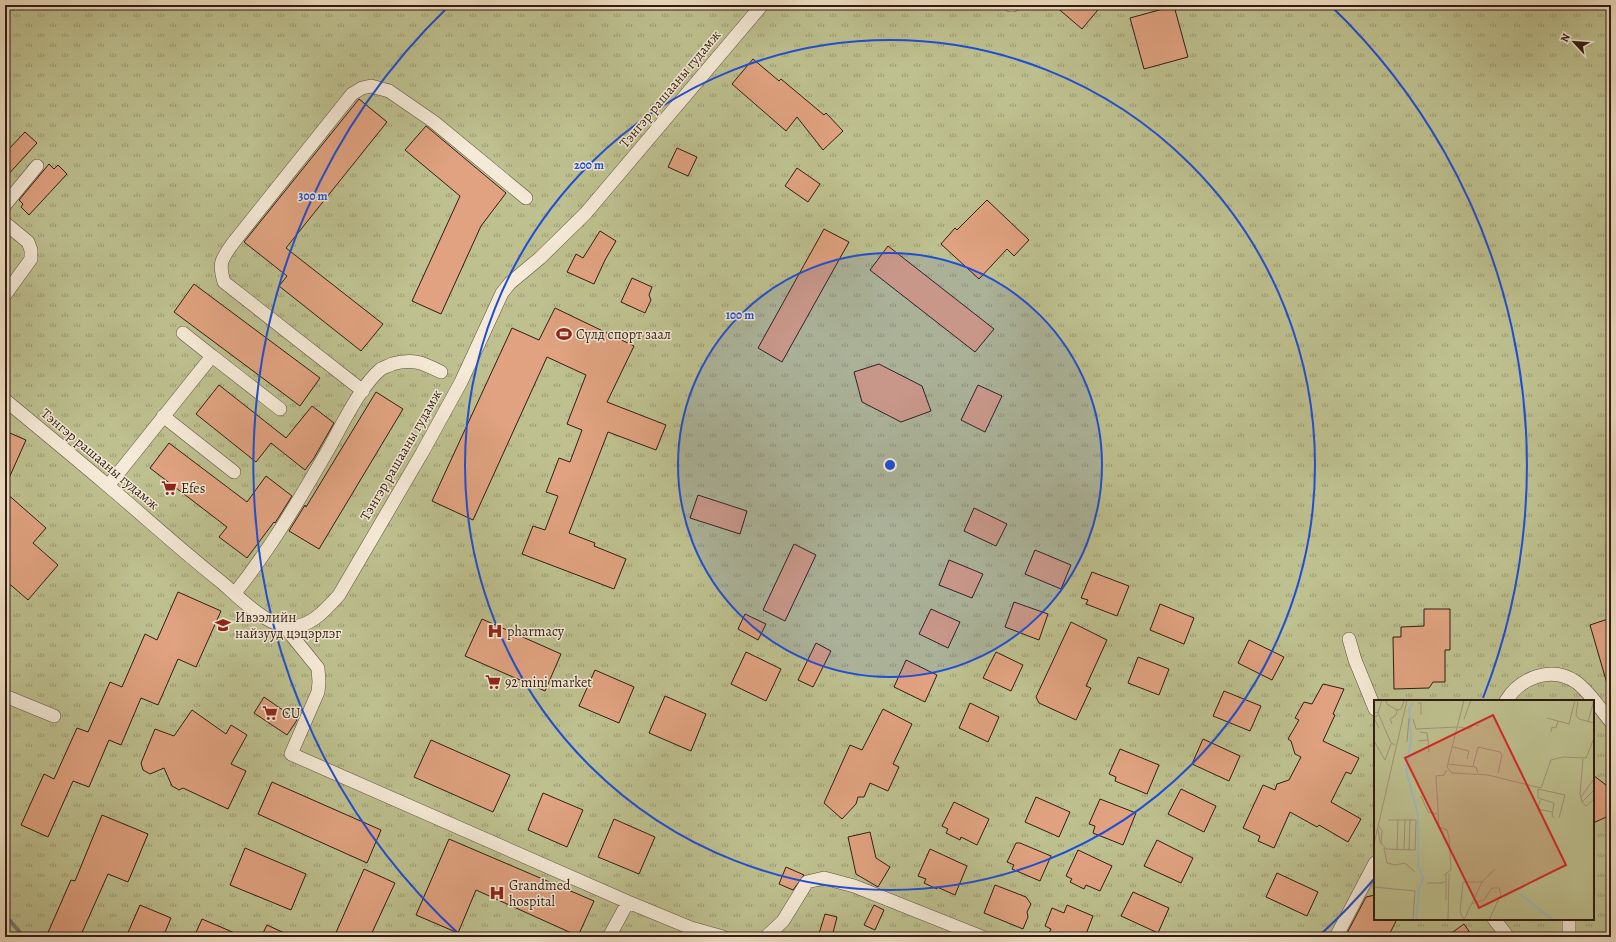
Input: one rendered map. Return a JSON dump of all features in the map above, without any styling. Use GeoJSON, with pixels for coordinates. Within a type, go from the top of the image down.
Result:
{"type":"FeatureCollection","features":[{"type":"Feature","properties":{"kind":"street","name":"Тэнгэр рашааны гудамж"},"geometry":{"type":"LineString","coordinates":[[5,400],[262,616],[284,626],[299,626],[310,622],[339,595],[422,453],[461,382],[502,293],[510,282],[546,253],[585,214],[762,5]]}},
{"type":"Feature","properties":{"kind":"street"},"geometry":{"type":"LineString","coordinates":[[363,391],[224,282],[220,265],[222,259],[233,243],[352,94],[362,88],[371,86],[389,92],[434,122],[526,198]]}},
{"type":"Feature","properties":{"kind":"street"},"geometry":{"type":"LineString","coordinates":[[5,205],[37,166]]}},
{"type":"Feature","properties":{"kind":"street"},"geometry":{"type":"LineString","coordinates":[[5,223],[28,242],[31,250],[31,259],[5,295]]}},
{"type":"Feature","properties":{"kind":"street"},"geometry":{"type":"LineString","coordinates":[[183,333],[280,409]]}},
{"type":"Feature","properties":{"kind":"street"},"geometry":{"type":"LineString","coordinates":[[108,486],[212,356]]}},
{"type":"Feature","properties":{"kind":"street"},"geometry":{"type":"LineString","coordinates":[[235,593],[256,566],[286,522],[363,391],[382,368],[404,361],[419,362],[441,372]]}},
{"type":"Feature","properties":{"kind":"street"},"geometry":{"type":"LineString","coordinates":[[163,416],[234,472]]}},
{"type":"Feature","properties":{"kind":"street"},"geometry":{"type":"LineString","coordinates":[[284,626],[318,668],[319,682],[318,692],[291,754],[628,902],[691,928],[723,937]]}},
{"type":"Feature","properties":{"kind":"street"},"geometry":{"type":"LineString","coordinates":[[1349,639],[1355,660],[1374,707]]}},
{"type":"Feature","properties":{"kind":"street"},"geometry":{"type":"LineString","coordinates":[[1507,700],[1519,685],[1531,677],[1549,675],[1559,675],[1576,682],[1593,700]]}},
{"type":"Feature","properties":{"kind":"street"},"geometry":{"type":"LineString","coordinates":[[5,696],[54,716]]}},
{"type":"Feature","properties":{"kind":"street"},"geometry":{"type":"LineString","coordinates":[[1594,701],[1611,722]]}},
{"type":"Feature","properties":{"kind":"street"},"geometry":{"type":"LineString","coordinates":[[1336,937],[1374,865]]}},
{"type":"Feature","properties":{"kind":"street"},"geometry":{"type":"LineString","coordinates":[[766,937],[783,921],[807,882],[824,878],[854,886],[898,907],[982,937]]}},
{"type":"Feature","properties":{"kind":"street"},"geometry":{"type":"LineString","coordinates":[[609,937],[628,902]]}},
{"type":"Feature","properties":{"kind":"street"},"geometry":{"type":"LineString","coordinates":[[1495,920],[1508,937]]}},
{"type":"Feature","properties":{"kind":"street"},"geometry":{"type":"LineString","coordinates":[[1569,920],[1569,937]]}},
{"type":"Feature","properties":{"kind":"green space"},"geometry":{"type":"Polygon","coordinates":[[[5,5],[1611,5],[1611,937],[5,937],[5,5]]]}},
{"type":"Feature","properties":{"kind":"building"},"geometry":{"type":"Polygon","coordinates":[[[1054,5],[1102,5],[1082,29],[1054,5]]]}},
{"type":"Feature","properties":{"kind":"building"},"geometry":{"type":"Polygon","coordinates":[[[1174,6],[1188,57],[1144,69],[1130,18],[1174,6]]]}},
{"type":"Feature","properties":{"kind":"building"},"geometry":{"type":"Polygon","coordinates":[[[753,59],[779,81],[781,79],[824,115],[826,113],[843,131],[823,150],[797,117],[786,131],[732,84],[753,59]]]}},
{"type":"Feature","properties":{"kind":"building"},"geometry":{"type":"Polygon","coordinates":[[[359,99],[387,122],[286,248],[383,324],[361,351],[279,286],[287,276],[244,242],[359,99]]]}},
{"type":"Feature","properties":{"kind":"building"},"geometry":{"type":"Polygon","coordinates":[[[426,126],[506,193],[481,226],[441,314],[412,301],[460,196],[405,150],[426,126]]]}},
{"type":"Feature","properties":{"kind":"building"},"geometry":{"type":"Polygon","coordinates":[[[25,132],[37,143],[5,178],[5,153],[25,132]]]}},
{"type":"Feature","properties":{"kind":"building"},"geometry":{"type":"Polygon","coordinates":[[[677,148],[697,157],[688,176],[668,167],[677,148]]]}},
{"type":"Feature","properties":{"kind":"building"},"geometry":{"type":"Polygon","coordinates":[[[49,164],[54,169],[58,165],[67,174],[29,215],[21,207],[23,204],[19,200],[49,164]]]}},
{"type":"Feature","properties":{"kind":"building"},"geometry":{"type":"Polygon","coordinates":[[[797,168],[820,184],[808,202],[785,186],[797,168]]]}},
{"type":"Feature","properties":{"kind":"building"},"geometry":{"type":"Polygon","coordinates":[[[987,200],[1029,240],[1014,256],[1007,249],[979,279],[941,244],[955,228],[957,230],[987,200]]]}},
{"type":"Feature","properties":{"kind":"building"},"geometry":{"type":"Polygon","coordinates":[[[824,229],[849,242],[782,362],[758,348],[824,229]]]}},
{"type":"Feature","properties":{"kind":"building"},"geometry":{"type":"Polygon","coordinates":[[[600,231],[616,241],[594,284],[567,272],[576,254],[583,258],[600,231]]]}},
{"type":"Feature","properties":{"kind":"building"},"geometry":{"type":"Polygon","coordinates":[[[888,246],[994,329],[975,352],[870,270],[888,246]]]}},
{"type":"Feature","properties":{"kind":"building"},"geometry":{"type":"Polygon","coordinates":[[[632,278],[652,287],[649,295],[651,300],[645,313],[621,302],[632,278]]]}},
{"type":"Feature","properties":{"kind":"building"},"geometry":{"type":"Polygon","coordinates":[[[194,284],[320,378],[300,406],[174,312],[194,284]]]}},
{"type":"Feature","properties":{"kind":"building"},"geometry":{"type":"Polygon","coordinates":[[[555,308],[634,346],[607,402],[666,425],[656,450],[608,432],[569,533],[595,543],[594,546],[626,559],[614,589],[522,554],[533,526],[545,530],[558,496],[546,492],[559,458],[570,462],[582,430],[567,424],[586,375],[547,357],[473,520],[432,501],[512,328],[539,340],[555,308]]]}},
{"type":"Feature","properties":{"kind":"building"},"geometry":{"type":"Polygon","coordinates":[[[879,364],[922,386],[931,411],[901,422],[862,402],[854,372],[879,364]]]}},
{"type":"Feature","properties":{"kind":"building"},"geometry":{"type":"Polygon","coordinates":[[[219,385],[286,438],[312,406],[334,423],[314,458],[305,470],[271,443],[256,462],[196,414],[219,385]]]}},
{"type":"Feature","properties":{"kind":"building"},"geometry":{"type":"Polygon","coordinates":[[[978,385],[1002,396],[985,432],[961,420],[978,385]]]}},
{"type":"Feature","properties":{"kind":"building"},"geometry":{"type":"Polygon","coordinates":[[[376,392],[403,409],[319,549],[289,531],[305,505],[306,507],[376,392]]]}},
{"type":"Feature","properties":{"kind":"building"},"geometry":{"type":"Polygon","coordinates":[[[5,431],[26,440],[5,487],[5,431]]]}},
{"type":"Feature","properties":{"kind":"building"},"geometry":{"type":"Polygon","coordinates":[[[169,443],[247,502],[266,476],[292,496],[275,523],[274,522],[247,558],[219,537],[227,527],[150,468],[169,443]]]}},
{"type":"Feature","properties":{"kind":"building"},"geometry":{"type":"Polygon","coordinates":[[[5,492],[46,528],[33,543],[58,565],[28,600],[5,580],[5,492]]]}},
{"type":"Feature","properties":{"kind":"building"},"geometry":{"type":"Polygon","coordinates":[[[698,495],[747,511],[740,534],[690,518],[698,495]]]}},
{"type":"Feature","properties":{"kind":"building"},"geometry":{"type":"Polygon","coordinates":[[[974,508],[1007,524],[996,546],[964,531],[974,508]]]}},
{"type":"Feature","properties":{"kind":"building"},"geometry":{"type":"Polygon","coordinates":[[[794,544],[816,555],[785,621],[763,610],[794,544]]]}},
{"type":"Feature","properties":{"kind":"building"},"geometry":{"type":"Polygon","coordinates":[[[1035,550],[1071,565],[1061,589],[1025,574],[1035,550]]]}},
{"type":"Feature","properties":{"kind":"building"},"geometry":{"type":"Polygon","coordinates":[[[949,560],[983,574],[972,598],[939,585],[949,560]]]}},
{"type":"Feature","properties":{"kind":"building"},"geometry":{"type":"Polygon","coordinates":[[[1092,572],[1129,586],[1117,616],[1086,604],[1088,600],[1081,598],[1092,572]]]}},
{"type":"Feature","properties":{"kind":"building"},"geometry":{"type":"Polygon","coordinates":[[[178,592],[221,611],[196,667],[178,659],[158,705],[141,698],[121,745],[109,740],[89,787],[73,781],[48,837],[21,825],[44,774],[54,779],[77,728],[88,732],[110,682],[122,687],[145,634],[157,640],[178,592]]]}},
{"type":"Feature","properties":{"kind":"building"},"geometry":{"type":"Polygon","coordinates":[[[1014,602],[1048,614],[1039,640],[1005,627],[1014,602]]]}},
{"type":"Feature","properties":{"kind":"building"},"geometry":{"type":"Polygon","coordinates":[[[1160,604],[1194,618],[1184,644],[1150,630],[1160,604]]]}},
{"type":"Feature","properties":{"kind":"building"},"geometry":{"type":"Polygon","coordinates":[[[931,609],[960,622],[948,648],[919,634],[931,609]]]}},
{"type":"Feature","properties":{"kind":"building"},"geometry":{"type":"Polygon","coordinates":[[[1424,609],[1450,609],[1450,650],[1445,650],[1445,682],[1433,682],[1429,688],[1394,689],[1393,637],[1401,637],[1401,627],[1424,626],[1424,609]]]}},
{"type":"Feature","properties":{"kind":"building"},"geometry":{"type":"Polygon","coordinates":[[[745,614],[766,624],[758,640],[738,629],[745,614]]]}},
{"type":"Feature","properties":{"kind":"building"},"geometry":{"type":"Polygon","coordinates":[[[1611,618],[1611,686],[1608,687],[1590,625],[1611,618]]]}},
{"type":"Feature","properties":{"kind":"building"},"geometry":{"type":"Polygon","coordinates":[[[482,619],[561,654],[545,691],[465,656],[482,619]]]}},
{"type":"Feature","properties":{"kind":"building"},"geometry":{"type":"Polygon","coordinates":[[[1071,622],[1107,640],[1086,686],[1091,688],[1076,720],[1039,703],[1036,697],[1071,622]]]}},
{"type":"Feature","properties":{"kind":"building"},"geometry":{"type":"Polygon","coordinates":[[[1249,640],[1284,657],[1272,680],[1238,663],[1249,640]]]}},
{"type":"Feature","properties":{"kind":"building"},"geometry":{"type":"Polygon","coordinates":[[[816,643],[831,651],[813,687],[798,680],[816,643]]]}},
{"type":"Feature","properties":{"kind":"building"},"geometry":{"type":"Polygon","coordinates":[[[746,652],[781,669],[766,701],[731,684],[746,652]]]}},
{"type":"Feature","properties":{"kind":"building"},"geometry":{"type":"Polygon","coordinates":[[[996,652],[1023,665],[1011,691],[983,678],[996,652]]]}},
{"type":"Feature","properties":{"kind":"building"},"geometry":{"type":"Polygon","coordinates":[[[1138,657],[1169,669],[1159,695],[1128,683],[1138,657]]]}},
{"type":"Feature","properties":{"kind":"building"},"geometry":{"type":"Polygon","coordinates":[[[906,660],[937,675],[925,702],[894,687],[906,660]]]}},
{"type":"Feature","properties":{"kind":"building"},"geometry":{"type":"Polygon","coordinates":[[[595,670],[634,687],[619,723],[579,706],[595,670]]]}},
{"type":"Feature","properties":{"kind":"building"},"geometry":{"type":"Polygon","coordinates":[[[1323,684],[1344,689],[1333,714],[1335,715],[1323,741],[1359,758],[1351,774],[1346,772],[1331,802],[1361,819],[1348,842],[1319,825],[1317,827],[1290,812],[1274,848],[1258,841],[1260,836],[1243,828],[1263,785],[1275,790],[1277,784],[1289,780],[1301,757],[1295,754],[1291,741],[1288,739],[1299,720],[1295,718],[1304,702],[1312,704],[1323,684]]]}},
{"type":"Feature","properties":{"kind":"building"},"geometry":{"type":"Polygon","coordinates":[[[1224,691],[1261,706],[1250,731],[1213,716],[1224,691]]]}},
{"type":"Feature","properties":{"kind":"building"},"geometry":{"type":"Polygon","coordinates":[[[665,696],[706,714],[691,751],[649,733],[665,696]]]}},
{"type":"Feature","properties":{"kind":"building"},"geometry":{"type":"Polygon","coordinates":[[[264,697],[297,720],[287,735],[254,713],[264,697]]]}},
{"type":"Feature","properties":{"kind":"building"},"geometry":{"type":"Polygon","coordinates":[[[970,703],[999,717],[988,742],[959,728],[970,703]]]}},
{"type":"Feature","properties":{"kind":"building"},"geometry":{"type":"Polygon","coordinates":[[[883,709],[912,724],[893,764],[899,767],[888,791],[870,783],[864,797],[858,797],[856,804],[842,819],[824,803],[850,745],[862,750],[883,709]]]}},
{"type":"Feature","properties":{"kind":"building"},"geometry":{"type":"Polygon","coordinates":[[[192,710],[226,734],[231,725],[247,735],[231,764],[246,771],[228,809],[183,788],[179,790],[172,786],[164,768],[150,774],[143,770],[141,763],[155,729],[174,736],[192,710]]]}},
{"type":"Feature","properties":{"kind":"building"},"geometry":{"type":"Polygon","coordinates":[[[1203,739],[1240,756],[1229,781],[1192,764],[1203,739]]]}},
{"type":"Feature","properties":{"kind":"building"},"geometry":{"type":"Polygon","coordinates":[[[431,740],[510,775],[493,812],[414,777],[431,740]]]}},
{"type":"Feature","properties":{"kind":"building"},"geometry":{"type":"Polygon","coordinates":[[[1120,749],[1159,765],[1147,794],[1115,781],[1116,777],[1109,774],[1120,749]]]}},
{"type":"Feature","properties":{"kind":"building"},"geometry":{"type":"Polygon","coordinates":[[[1594,776],[1606,785],[1611,794],[1611,815],[1594,823],[1594,776]]]}},
{"type":"Feature","properties":{"kind":"building"},"geometry":{"type":"Polygon","coordinates":[[[272,782],[381,830],[367,863],[258,814],[272,782]]]}},
{"type":"Feature","properties":{"kind":"building"},"geometry":{"type":"Polygon","coordinates":[[[1181,789],[1216,806],[1204,832],[1168,814],[1181,789]]]}},
{"type":"Feature","properties":{"kind":"building"},"geometry":{"type":"Polygon","coordinates":[[[543,793],[583,810],[567,847],[528,830],[543,793]]]}},
{"type":"Feature","properties":{"kind":"building"},"geometry":{"type":"Polygon","coordinates":[[[1036,797],[1070,812],[1059,837],[1025,822],[1036,797]]]}},
{"type":"Feature","properties":{"kind":"building"},"geometry":{"type":"Polygon","coordinates":[[[1100,799],[1136,813],[1123,845],[1093,833],[1095,826],[1089,824],[1100,799]]]}},
{"type":"Feature","properties":{"kind":"building"},"geometry":{"type":"Polygon","coordinates":[[[954,802],[989,819],[977,845],[961,837],[960,840],[946,833],[948,829],[942,826],[954,802]]]}},
{"type":"Feature","properties":{"kind":"building"},"geometry":{"type":"Polygon","coordinates":[[[102,815],[148,834],[128,882],[108,874],[80,937],[46,937],[71,880],[75,881],[102,815]]]}},
{"type":"Feature","properties":{"kind":"building"},"geometry":{"type":"Polygon","coordinates":[[[614,819],[655,837],[639,874],[598,857],[614,819]]]}},
{"type":"Feature","properties":{"kind":"building"},"geometry":{"type":"Polygon","coordinates":[[[870,832],[876,858],[890,867],[878,887],[856,874],[848,837],[870,832]]]}},
{"type":"Feature","properties":{"kind":"building"},"geometry":{"type":"Polygon","coordinates":[[[449,839],[594,901],[578,936],[476,890],[458,933],[416,915],[449,839]]]}},
{"type":"Feature","properties":{"kind":"building"},"geometry":{"type":"Polygon","coordinates":[[[1157,840],[1193,858],[1181,883],[1144,866],[1157,840]]]}},
{"type":"Feature","properties":{"kind":"building"},"geometry":{"type":"Polygon","coordinates":[[[1016,843],[1020,843],[1051,856],[1040,881],[1012,869],[1014,865],[1007,862],[1016,843]]]}},
{"type":"Feature","properties":{"kind":"building"},"geometry":{"type":"Polygon","coordinates":[[[245,848],[306,874],[291,910],[230,885],[245,848]]]}},
{"type":"Feature","properties":{"kind":"building"},"geometry":{"type":"Polygon","coordinates":[[[930,849],[967,866],[955,895],[924,883],[926,879],[918,876],[930,849]]]}},
{"type":"Feature","properties":{"kind":"building"},"geometry":{"type":"Polygon","coordinates":[[[1078,850],[1112,866],[1100,891],[1086,885],[1084,889],[1070,882],[1072,879],[1066,876],[1078,850]]]}},
{"type":"Feature","properties":{"kind":"building"},"geometry":{"type":"Polygon","coordinates":[[[786,867],[804,875],[793,890],[779,884],[786,867]]]}},
{"type":"Feature","properties":{"kind":"building"},"geometry":{"type":"Polygon","coordinates":[[[364,869],[395,883],[370,937],[334,937],[364,869]]]}},
{"type":"Feature","properties":{"kind":"building"},"geometry":{"type":"Polygon","coordinates":[[[1277,873],[1318,892],[1307,916],[1266,897],[1277,873]]]}},
{"type":"Feature","properties":{"kind":"building"},"geometry":{"type":"Polygon","coordinates":[[[995,885],[1026,897],[1031,904],[1027,912],[1028,917],[1023,929],[984,913],[995,885]]]}},
{"type":"Feature","properties":{"kind":"building"},"geometry":{"type":"Polygon","coordinates":[[[1133,892],[1169,908],[1158,933],[1121,916],[1133,892]]]}},
{"type":"Feature","properties":{"kind":"building"},"geometry":{"type":"Polygon","coordinates":[[[1374,895],[1374,920],[1396,920],[1388,937],[1345,937],[1366,897],[1374,895]]]}},
{"type":"Feature","properties":{"kind":"building"},"geometry":{"type":"Polygon","coordinates":[[[140,905],[171,918],[163,937],[126,937],[140,905]]]}},
{"type":"Feature","properties":{"kind":"building"},"geometry":{"type":"Polygon","coordinates":[[[874,905],[884,910],[875,930],[864,925],[874,905]]]}},
{"type":"Feature","properties":{"kind":"building"},"geometry":{"type":"Polygon","coordinates":[[[1067,905],[1093,916],[1086,934],[1083,933],[1082,937],[1059,937],[1049,933],[1051,929],[1045,926],[1052,908],[1064,913],[1067,905]]]}},
{"type":"Feature","properties":{"kind":"building"},"geometry":{"type":"Polygon","coordinates":[[[825,914],[837,917],[832,937],[818,937],[825,914]]]}},
{"type":"Feature","properties":{"kind":"building"},"geometry":{"type":"Polygon","coordinates":[[[202,919],[244,937],[194,937],[202,919]]]}},
{"type":"Feature","properties":{"kind":"building"},"geometry":{"type":"Polygon","coordinates":[[[1464,924],[1473,937],[1446,937],[1464,924]]]}},
{"type":"Feature","properties":{"kind":"building"},"geometry":{"type":"Polygon","coordinates":[[[267,925],[293,937],[261,937],[267,925]]]}},
{"type":"Feature","properties":{"kind":"waterway"},"geometry":{"type":"LineString","coordinates":[[5,915],[24,937]]}},
{"type":"Feature","properties":{"kind":"place","name":"Сүлд спорт заал"},"geometry":{"type":"Point","coordinates":[564,334]}},
{"type":"Feature","properties":{"kind":"place","name":"Efes"},"geometry":{"type":"Point","coordinates":[169,488]}},
{"type":"Feature","properties":{"kind":"place","name":"Ивээлийн найзууд цэцэрлэг"},"geometry":{"type":"Point","coordinates":[223,625]}},
{"type":"Feature","properties":{"kind":"place","name":"pharmacy"},"geometry":{"type":"Point","coordinates":[495,631]}},
{"type":"Feature","properties":{"kind":"place","name":"92 mini market"},"geometry":{"type":"Point","coordinates":[493,682]}},
{"type":"Feature","properties":{"kind":"place","name":"CU"},"geometry":{"type":"Point","coordinates":[270,713]}},
{"type":"Feature","properties":{"kind":"place","name":"Grandmed hospital"},"geometry":{"type":"Point","coordinates":[497,893]}}]}
